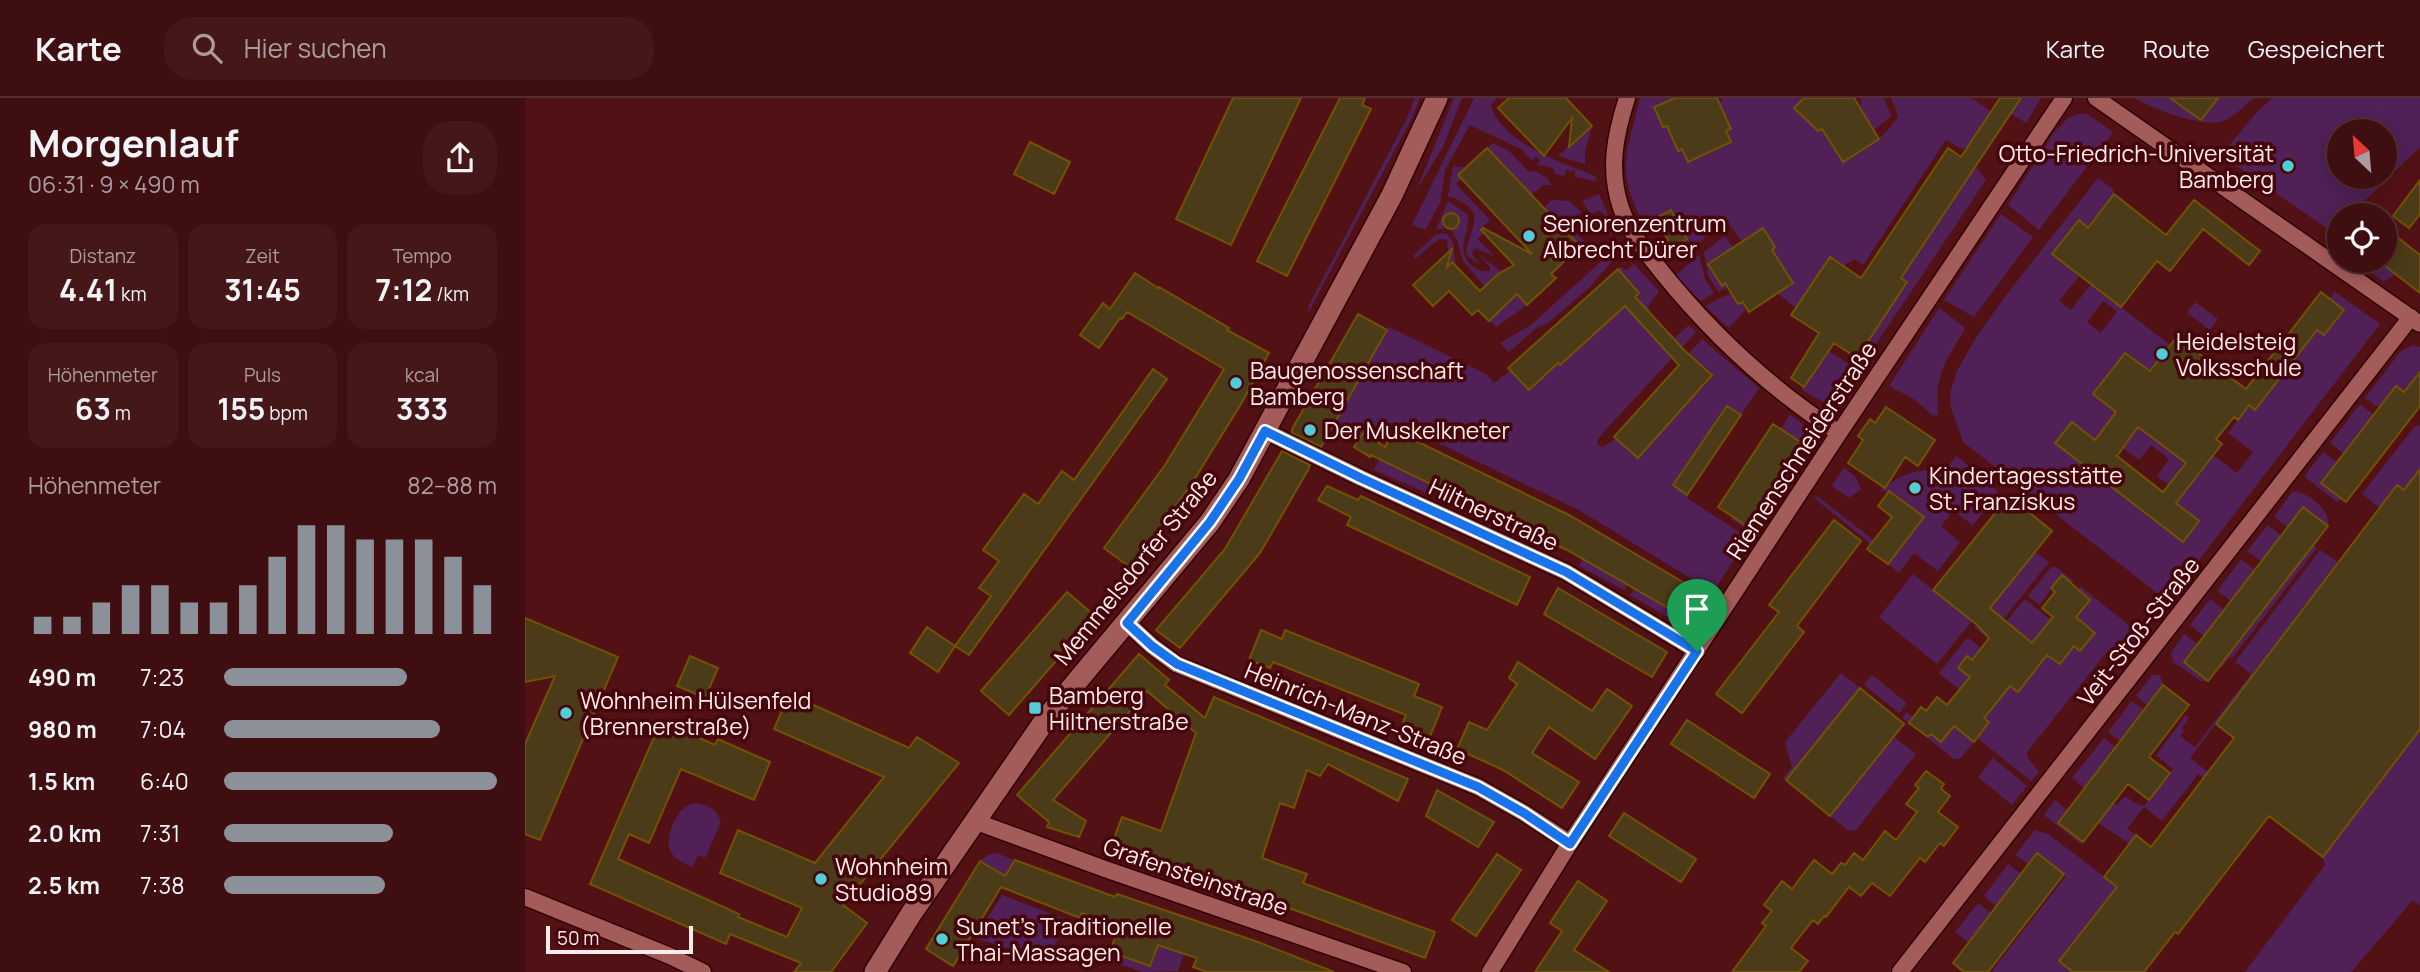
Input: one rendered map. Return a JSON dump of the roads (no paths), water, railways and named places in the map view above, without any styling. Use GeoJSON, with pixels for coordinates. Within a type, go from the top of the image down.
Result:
{"type":"FeatureCollection","features":[{"type":"Feature","properties":{"kind":"main road","name":"Memmelsdorfer Straße"},"geometry":{"type":"LineString","coordinates":[[875,972],[911,914],[1048,716],[1210,522],[1239,479],[1392,195],[1437,98]]}},
{"type":"Feature","properties":{"kind":"street"},"geometry":{"type":"LineString","coordinates":[[1627,98],[1615,138],[1613,169],[1621,208],[1640,244],[1679,292],[1748,364],[1814,418],[1839,433]]}},
{"type":"Feature","properties":{"kind":"street","name":"Riemenschneiderstraße"},"geometry":{"type":"LineString","coordinates":[[1490,972],[1570,844],[1839,433],[2064,98]]}},
{"type":"Feature","properties":{"kind":"street"},"geometry":{"type":"LineString","coordinates":[[2096,98],[2415,321]]}},
{"type":"Feature","properties":{"kind":"street","name":"Veit-Stoß-Straße"},"geometry":{"type":"LineString","coordinates":[[1901,972],[2415,321]]}},
{"type":"Feature","properties":{"kind":"street","name":"Hiltnerstraße"},"geometry":{"type":"LineString","coordinates":[[1265,431],[1566,572],[1697,651]]}},
{"type":"Feature","properties":{"kind":"street","name":"Heinrich-Manz-Straße"},"geometry":{"type":"LineString","coordinates":[[1127,623],[1177,664],[1478,787],[1524,813],[1570,844]]}},
{"type":"Feature","properties":{"kind":"street","name":"Grafensteinstraße"},"geometry":{"type":"LineString","coordinates":[[974,821],[1403,972]]}},
{"type":"Feature","properties":{"kind":"street"},"geometry":{"type":"LineString","coordinates":[[525,897],[703,972]]}},
{"type":"Feature","properties":{"kind":"place","name":"Otto-Friedrich-Universität Bamberg"},"geometry":{"type":"Point","coordinates":[2288,166]}},
{"type":"Feature","properties":{"kind":"place","name":"Seniorenzentrum Albrecht Dürer"},"geometry":{"type":"Point","coordinates":[1529,236]}},
{"type":"Feature","properties":{"kind":"place","name":"Heidelsteig Volksschule"},"geometry":{"type":"Point","coordinates":[2162,354]}},
{"type":"Feature","properties":{"kind":"place","name":"Baugenossenschaft Bamberg"},"geometry":{"type":"Point","coordinates":[1236,383]}},
{"type":"Feature","properties":{"kind":"place","name":"Der Muskelkneter"},"geometry":{"type":"Point","coordinates":[1310,430]}},
{"type":"Feature","properties":{"kind":"place","name":"Kindertagesstätte St. Franziskus"},"geometry":{"type":"Point","coordinates":[1915,488]}},
{"type":"Feature","properties":{"kind":"place","name":"Bamberg Hiltnerstraße"},"geometry":{"type":"Point","coordinates":[1035,708]}},
{"type":"Feature","properties":{"kind":"place","name":"Wohnheim Hülsenfeld (Brennerstraße)"},"geometry":{"type":"Point","coordinates":[566,713]}},
{"type":"Feature","properties":{"kind":"place","name":"Wohnheim Studio89"},"geometry":{"type":"Point","coordinates":[821,879]}},
{"type":"Feature","properties":{"kind":"place","name":"Sunet's Traditionelle Thai-Massagen"},"geometry":{"type":"Point","coordinates":[942,939]}}]}
